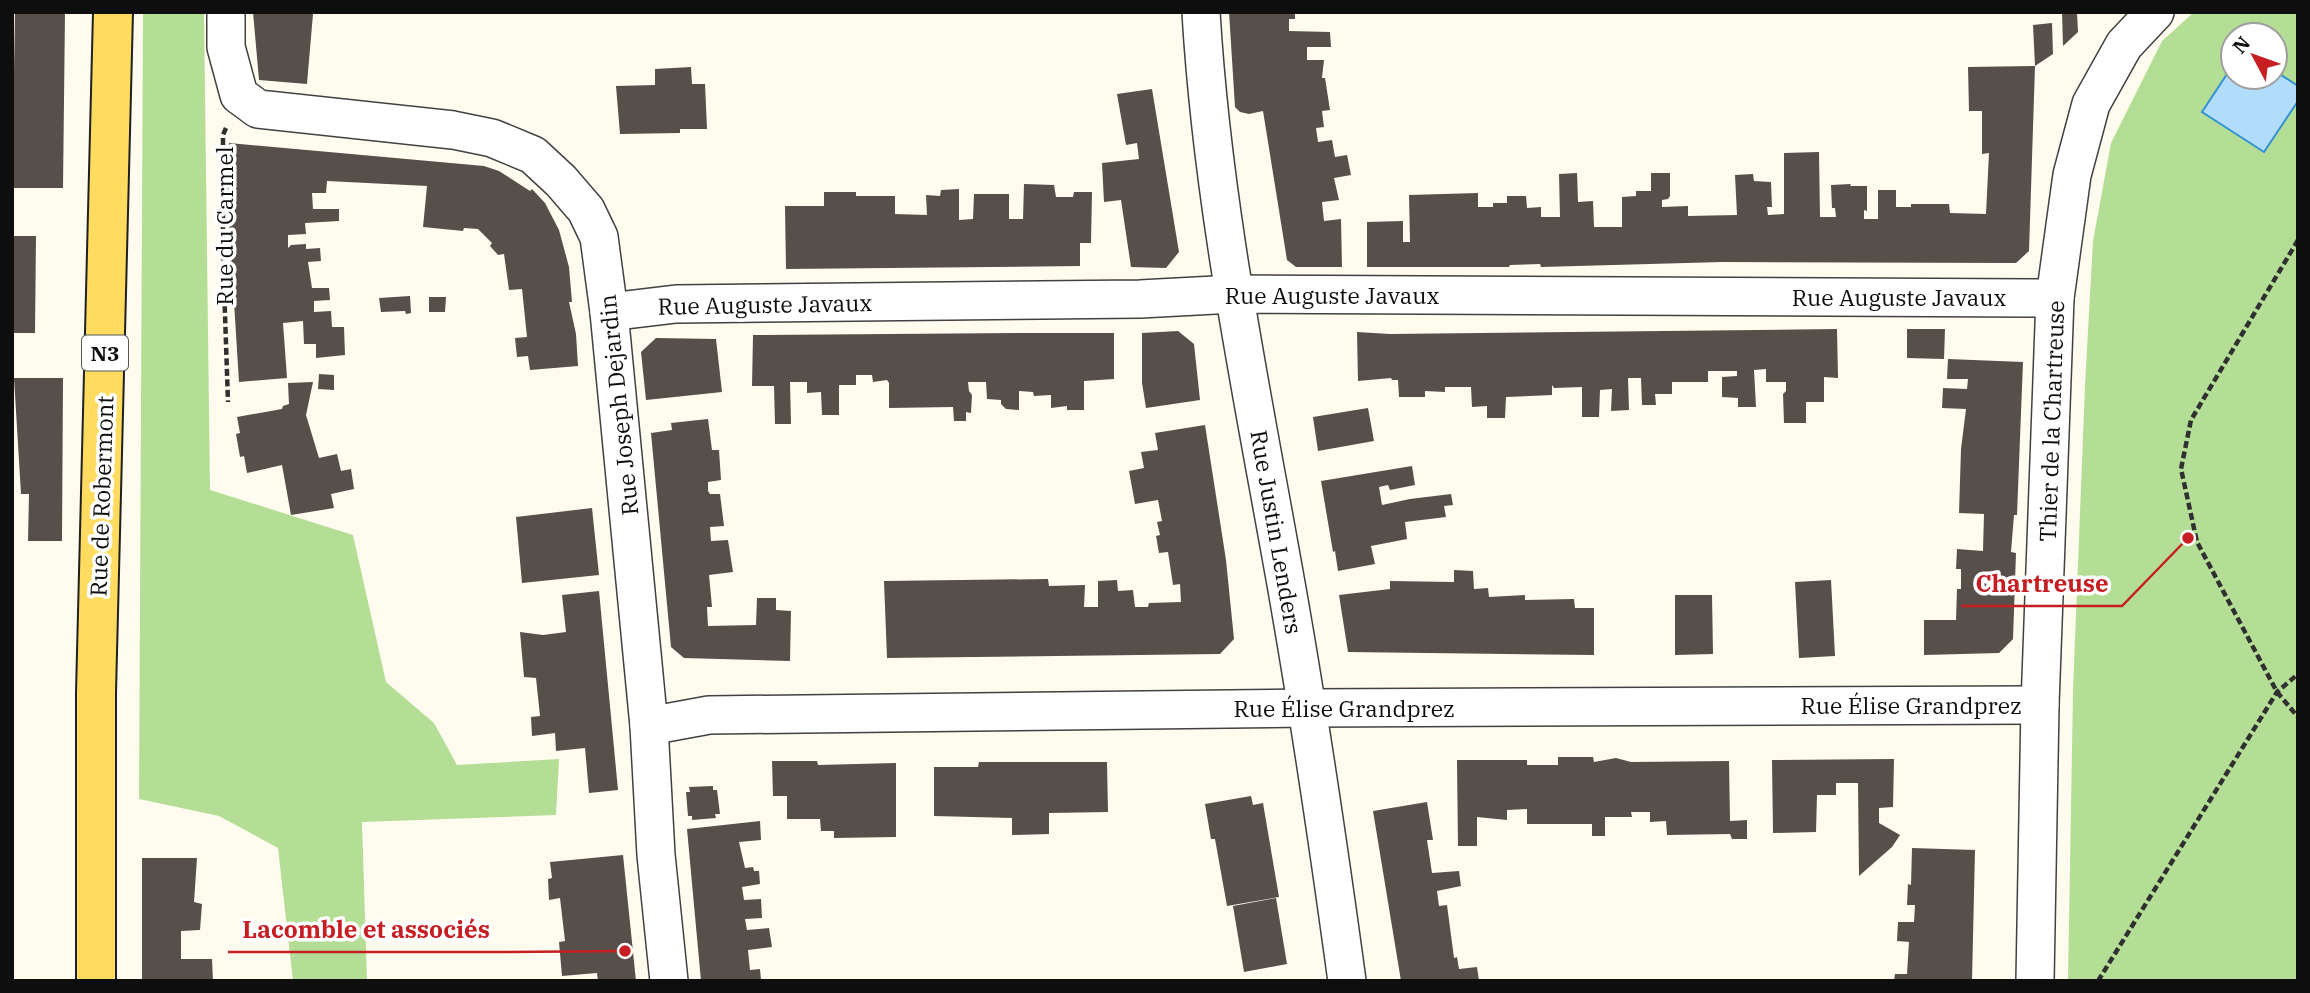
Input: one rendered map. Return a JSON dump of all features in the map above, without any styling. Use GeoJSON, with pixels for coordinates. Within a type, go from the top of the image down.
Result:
{"type":"FeatureCollection","features":[{"type":"Feature","properties":{"kind":"main road","name":"Rue de Robermont"},"geometry":{"type":"LineString","coordinates":[[96,981],[96,693],[113,12]]}},
{"type":"Feature","properties":{"kind":"street"},"geometry":{"type":"LineString","coordinates":[[226,12],[226,47],[239,95]]}},
{"type":"Feature","properties":{"kind":"street","name":"Rue Justin Lenders"},"geometry":{"type":"LineString","coordinates":[[1201,12],[1206,84],[1234,294],[1309,708],[1347,981]]}},
{"type":"Feature","properties":{"kind":"street","name":"Thier de la Chartreuse"},"geometry":{"type":"LineString","coordinates":[[2035,981],[2040,705],[2054,298],[2072,175],[2091,104],[2124,46],[2155,12]]}},
{"type":"Feature","properties":{"kind":"street","name":"Rue Joseph Dejardin"},"geometry":{"type":"LineString","coordinates":[[239,95],[258,109],[453,130],[492,138],[533,155],[561,181],[586,210],[599,237],[609,312],[649,726],[656,855],[669,981]]}},
{"type":"Feature","properties":{"kind":"street","name":"Rue Auguste Javaux"},"geometry":{"type":"LineString","coordinates":[[609,312],[676,304],[1140,299],[1234,294],[2054,298]]}},
{"type":"Feature","properties":{"kind":"street","name":"Rue Élise Grandprez"},"geometry":{"type":"LineString","coordinates":[[649,726],[709,715],[1309,708],[2040,705]]}},
{"type":"Feature","properties":{"kind":"path","name":"Rue du Carmel"},"geometry":{"type":"LineString","coordinates":[[228,402],[223,256],[223,135],[239,95]]}},
{"type":"Feature","properties":{"kind":"path"},"geometry":{"type":"LineString","coordinates":[[2298,240],[2191,420],[2181,469],[2197,542],[2277,692],[2298,717]]}},
{"type":"Feature","properties":{"kind":"path"},"geometry":{"type":"LineString","coordinates":[[2098,981],[2277,692],[2298,674]]}},
{"type":"Feature","properties":{"kind":"green space"},"geometry":{"type":"Polygon","coordinates":[[[143,12],[204,12],[210,490],[353,535],[386,682],[434,723],[457,765],[559,759],[556,815],[362,822],[367,981],[293,981],[278,848],[219,816],[139,799],[143,12]]]}},
{"type":"Feature","properties":{"kind":"green space"},"geometry":{"type":"Polygon","coordinates":[[[2194,12],[2298,12],[2298,981],[2068,981],[2073,691],[2085,385],[2093,241],[2111,143],[2162,41],[2194,12]]]}},
{"type":"Feature","properties":{"kind":"water"},"geometry":{"type":"Polygon","coordinates":[[[2289,80],[2298,86],[2298,101],[2264,152],[2202,112],[2219,86],[2219,91],[2289,91],[2289,80]]]}},
{"type":"Feature","properties":{"kind":"building"},"geometry":{"type":"Polygon","coordinates":[[[15,12],[65,12],[63,188],[12,188],[15,12]]]}},
{"type":"Feature","properties":{"kind":"building"},"geometry":{"type":"Polygon","coordinates":[[[253,12],[313,14],[307,84],[259,80],[253,12]]]}},
{"type":"Feature","properties":{"kind":"building"},"geometry":{"type":"Polygon","coordinates":[[[1229,12],[1295,12],[1295,19],[1289,19],[1289,31],[1330,32],[1331,47],[1307,47],[1307,60],[1324,60],[1322,78],[1325,78],[1330,110],[1322,111],[1324,127],[1316,128],[1318,142],[1332,140],[1335,157],[1347,155],[1351,175],[1334,178],[1339,200],[1322,202],[1324,221],[1341,219],[1342,267],[1296,267],[1287,260],[1263,111],[1249,114],[1240,112],[1235,107],[1229,12]]]}},
{"type":"Feature","properties":{"kind":"building"},"geometry":{"type":"Polygon","coordinates":[[[2062,12],[2077,12],[2078,32],[2063,46],[2062,12]]]}},
{"type":"Feature","properties":{"kind":"building"},"geometry":{"type":"Polygon","coordinates":[[[2052,23],[2053,54],[2035,66],[2033,25],[2052,23]]]}},
{"type":"Feature","properties":{"kind":"building"},"geometry":{"type":"Polygon","coordinates":[[[2035,66],[2029,251],[2016,263],[1722,262],[1541,267],[1540,264],[1509,267],[1367,267],[1367,222],[1403,221],[1403,242],[1410,242],[1409,195],[1478,193],[1478,207],[1507,203],[1507,196],[1526,196],[1527,208],[1541,207],[1541,217],[1560,217],[1559,174],[1577,173],[1578,202],[1593,201],[1594,227],[1622,227],[1622,197],[1636,196],[1636,191],[1651,191],[1651,173],[1670,173],[1670,196],[1662,200],[1662,207],[1688,206],[1688,216],[1737,215],[1735,175],[1753,174],[1754,181],[1771,182],[1772,207],[1767,207],[1768,215],[1784,214],[1784,153],[1819,152],[1820,217],[1836,217],[1835,208],[1832,208],[1831,185],[1851,184],[1850,186],[1867,186],[1867,211],[1864,210],[1864,219],[1878,219],[1878,190],[1896,190],[1896,207],[1911,207],[1911,204],[1949,204],[1950,213],[1986,214],[1989,153],[1982,154],[1982,111],[1969,111],[1968,67],[2035,66]]]}},
{"type":"Feature","properties":{"kind":"building"},"geometry":{"type":"Polygon","coordinates":[[[691,67],[692,84],[705,84],[707,129],[680,129],[680,133],[620,134],[616,86],[655,85],[655,69],[691,67]]]}},
{"type":"Feature","properties":{"kind":"building"},"geometry":{"type":"Polygon","coordinates":[[[1152,89],[1179,252],[1166,268],[1131,267],[1121,200],[1104,202],[1102,163],[1139,159],[1137,143],[1126,145],[1117,94],[1152,89]]]}},
{"type":"Feature","properties":{"kind":"building"},"geometry":{"type":"Polygon","coordinates":[[[229,143],[484,166],[499,171],[530,191],[532,189],[545,203],[559,230],[569,267],[572,302],[569,302],[576,334],[578,366],[530,370],[528,356],[517,357],[515,338],[527,337],[522,289],[509,290],[504,254],[498,255],[490,246],[492,243],[478,229],[464,228],[463,231],[423,227],[427,186],[327,181],[326,193],[312,193],[313,209],[339,209],[339,221],[305,223],[306,234],[288,235],[288,248],[291,245],[306,244],[306,249],[320,248],[321,261],[308,262],[312,288],[329,288],[330,300],[314,301],[314,312],[331,311],[332,327],[344,327],[345,355],[316,358],[316,344],[304,344],[303,321],[283,323],[287,378],[239,382],[227,190],[229,143]]]}},
{"type":"Feature","properties":{"kind":"building"},"geometry":{"type":"Polygon","coordinates":[[[1024,184],[1054,185],[1056,197],[1073,197],[1074,192],[1092,192],[1091,243],[1080,243],[1080,266],[786,269],[785,206],[824,206],[824,192],[856,192],[856,196],[895,196],[895,214],[927,215],[926,195],[940,196],[941,190],[959,189],[959,220],[973,219],[974,194],[1009,194],[1009,219],[1023,219],[1024,184]]]}},
{"type":"Feature","properties":{"kind":"building"},"geometry":{"type":"Polygon","coordinates":[[[12,236],[36,236],[35,333],[12,333],[12,236]]]}},
{"type":"Feature","properties":{"kind":"building"},"geometry":{"type":"Polygon","coordinates":[[[410,296],[411,313],[381,312],[379,298],[410,296]]]}},
{"type":"Feature","properties":{"kind":"building"},"geometry":{"type":"Polygon","coordinates":[[[429,297],[446,297],[445,312],[429,312],[429,297]]]}},
{"type":"Feature","properties":{"kind":"building"},"geometry":{"type":"Polygon","coordinates":[[[1837,329],[1838,378],[1824,377],[1824,402],[1806,402],[1806,423],[1784,423],[1783,394],[1786,391],[1786,382],[1766,382],[1766,369],[1754,370],[1756,407],[1738,407],[1738,398],[1722,397],[1722,377],[1737,376],[1737,371],[1708,371],[1708,382],[1672,382],[1672,394],[1655,394],[1656,405],[1642,405],[1641,378],[1628,378],[1629,410],[1611,411],[1612,389],[1600,390],[1599,417],[1582,417],[1582,387],[1554,388],[1552,385],[1552,395],[1506,397],[1505,418],[1487,418],[1487,406],[1472,407],[1471,387],[1445,387],[1445,392],[1425,391],[1425,397],[1399,397],[1398,380],[1391,378],[1358,381],[1357,332],[1390,334],[1837,329]]]}},
{"type":"Feature","properties":{"kind":"building"},"geometry":{"type":"Polygon","coordinates":[[[1907,329],[1945,329],[1944,359],[1907,358],[1907,329]]]}},
{"type":"Feature","properties":{"kind":"building"},"geometry":{"type":"Polygon","coordinates":[[[1178,331],[1194,344],[1200,400],[1146,408],[1142,383],[1142,333],[1178,331]]]}},
{"type":"Feature","properties":{"kind":"building"},"geometry":{"type":"Polygon","coordinates":[[[1114,333],[1114,379],[1084,381],[1084,410],[1067,410],[1067,406],[1051,408],[1051,395],[1034,396],[1033,392],[1019,391],[1019,410],[1006,409],[1001,400],[987,399],[986,382],[968,382],[972,395],[971,413],[966,412],[966,421],[954,421],[953,407],[889,408],[887,380],[873,382],[872,375],[856,375],[856,385],[839,385],[839,415],[822,415],[821,392],[807,393],[807,382],[790,382],[791,424],[775,424],[774,386],[752,386],[753,335],[1114,333]]]}},
{"type":"Feature","properties":{"kind":"building"},"geometry":{"type":"Polygon","coordinates":[[[656,338],[716,339],[722,392],[646,400],[641,352],[656,338]]]}},
{"type":"Feature","properties":{"kind":"building"},"geometry":{"type":"Polygon","coordinates":[[[1948,359],[2023,362],[2017,515],[2014,515],[2011,552],[2016,553],[2013,639],[1999,653],[1924,655],[1924,620],[1956,620],[1957,589],[1961,589],[1961,569],[1956,569],[1957,549],[1983,551],[1984,514],[1959,513],[1961,449],[1966,409],[1942,408],[1943,388],[1967,389],[1968,379],[1947,379],[1948,359]]]}},
{"type":"Feature","properties":{"kind":"building"},"geometry":{"type":"Polygon","coordinates":[[[319,374],[334,375],[334,390],[318,389],[319,374]]]}},
{"type":"Feature","properties":{"kind":"building"},"geometry":{"type":"Polygon","coordinates":[[[14,378],[63,378],[62,541],[28,541],[29,494],[21,494],[14,378]]]}},
{"type":"Feature","properties":{"kind":"building"},"geometry":{"type":"Polygon","coordinates":[[[313,382],[306,415],[319,458],[337,454],[341,471],[351,469],[354,489],[331,494],[334,508],[291,515],[282,465],[247,473],[244,456],[240,457],[236,434],[240,433],[237,417],[282,409],[289,404],[288,383],[313,382]]]}},
{"type":"Feature","properties":{"kind":"building"},"geometry":{"type":"Polygon","coordinates":[[[1368,408],[1374,441],[1318,451],[1313,417],[1368,408]]]}},
{"type":"Feature","properties":{"kind":"building"},"geometry":{"type":"Polygon","coordinates":[[[708,419],[712,450],[719,450],[721,480],[708,482],[708,491],[710,494],[720,494],[724,526],[710,527],[711,541],[728,540],[733,572],[709,575],[712,607],[707,607],[708,626],[756,625],[757,598],[776,598],[776,610],[791,611],[790,661],[684,658],[671,647],[651,433],[672,430],[671,423],[708,419]]]}},
{"type":"Feature","properties":{"kind":"building"},"geometry":{"type":"Polygon","coordinates":[[[1205,425],[1226,560],[1234,639],[1220,654],[887,658],[884,581],[1048,579],[1049,586],[1085,585],[1084,607],[1098,607],[1098,581],[1117,580],[1118,591],[1133,590],[1135,607],[1148,607],[1149,603],[1181,602],[1180,584],[1173,585],[1168,552],[1159,553],[1156,536],[1160,535],[1157,522],[1162,521],[1158,500],[1135,504],[1129,471],[1144,468],[1141,452],[1158,450],[1155,433],[1205,425]]]}},
{"type":"Feature","properties":{"kind":"building"},"geometry":{"type":"Polygon","coordinates":[[[1412,466],[1415,485],[1390,490],[1388,485],[1379,487],[1382,505],[1451,494],[1453,505],[1444,506],[1446,517],[1405,522],[1407,539],[1371,546],[1375,564],[1338,571],[1321,481],[1412,466]]]}},
{"type":"Feature","properties":{"kind":"building"},"geometry":{"type":"Polygon","coordinates":[[[592,508],[599,575],[522,583],[516,517],[592,508]]]}},
{"type":"Feature","properties":{"kind":"building"},"geometry":{"type":"Polygon","coordinates":[[[1454,570],[1473,571],[1474,589],[1488,588],[1489,597],[1525,595],[1525,600],[1574,599],[1575,608],[1594,608],[1594,655],[1348,652],[1339,595],[1390,589],[1390,581],[1454,582],[1454,570]]]}},
{"type":"Feature","properties":{"kind":"building"},"geometry":{"type":"Polygon","coordinates":[[[1831,580],[1835,656],[1799,658],[1795,582],[1831,580]]]}},
{"type":"Feature","properties":{"kind":"building"},"geometry":{"type":"Polygon","coordinates":[[[599,591],[618,790],[589,793],[585,748],[556,751],[555,733],[532,736],[531,717],[540,716],[536,678],[524,677],[520,632],[543,635],[566,632],[562,595],[599,591]]]}},
{"type":"Feature","properties":{"kind":"building"},"geometry":{"type":"Polygon","coordinates":[[[1675,595],[1712,595],[1713,654],[1675,655],[1675,595]]]}},
{"type":"Feature","properties":{"kind":"building"},"geometry":{"type":"Polygon","coordinates":[[[1558,757],[1593,757],[1594,762],[1616,758],[1631,762],[1729,761],[1730,821],[1747,820],[1747,839],[1732,839],[1730,834],[1667,835],[1666,821],[1650,822],[1650,812],[1631,812],[1632,817],[1605,817],[1605,836],[1592,836],[1592,824],[1527,824],[1527,809],[1507,810],[1507,820],[1477,817],[1477,846],[1458,846],[1457,760],[1527,760],[1527,765],[1558,765],[1558,757]]]}},
{"type":"Feature","properties":{"kind":"building"},"geometry":{"type":"Polygon","coordinates":[[[1894,759],[1893,807],[1879,808],[1879,823],[1900,835],[1892,847],[1859,876],[1858,783],[1836,783],[1836,795],[1817,795],[1816,832],[1773,833],[1772,760],[1894,759]]]}},
{"type":"Feature","properties":{"kind":"building"},"geometry":{"type":"Polygon","coordinates":[[[772,761],[817,761],[818,765],[896,763],[896,837],[834,838],[834,831],[821,831],[820,819],[787,819],[787,796],[773,796],[772,761]]]}},
{"type":"Feature","properties":{"kind":"building"},"geometry":{"type":"Polygon","coordinates":[[[979,762],[1107,762],[1108,812],[1049,813],[1049,834],[1012,835],[1012,818],[934,816],[934,767],[978,767],[979,762]]]}},
{"type":"Feature","properties":{"kind":"building"},"geometry":{"type":"Polygon","coordinates":[[[713,786],[713,790],[717,790],[720,814],[715,814],[716,818],[692,820],[692,816],[688,816],[686,792],[690,792],[689,787],[713,786]]]}},
{"type":"Feature","properties":{"kind":"building"},"geometry":{"type":"Polygon","coordinates":[[[1251,796],[1253,805],[1263,803],[1279,897],[1227,906],[1215,839],[1211,839],[1205,804],[1251,796]]]}},
{"type":"Feature","properties":{"kind":"building"},"geometry":{"type":"Polygon","coordinates":[[[1427,802],[1433,840],[1427,840],[1432,873],[1459,871],[1461,886],[1437,891],[1439,906],[1447,905],[1454,958],[1457,957],[1459,969],[1477,967],[1479,981],[1401,981],[1373,811],[1427,802]]]}},
{"type":"Feature","properties":{"kind":"building"},"geometry":{"type":"Polygon","coordinates":[[[760,821],[761,840],[739,842],[745,868],[753,867],[754,871],[759,871],[760,884],[742,887],[744,900],[761,899],[762,918],[745,919],[747,930],[769,928],[772,947],[748,950],[750,970],[760,969],[761,980],[701,981],[687,829],[760,821]]]}},
{"type":"Feature","properties":{"kind":"building"},"geometry":{"type":"Polygon","coordinates":[[[1912,848],[1975,850],[1972,981],[1894,981],[1895,974],[1907,974],[1909,942],[1897,941],[1898,922],[1914,922],[1915,905],[1907,905],[1908,884],[1911,885],[1912,848]]]}},
{"type":"Feature","properties":{"kind":"building"},"geometry":{"type":"Polygon","coordinates":[[[623,855],[636,981],[598,981],[597,973],[562,976],[559,942],[565,941],[560,898],[549,900],[548,879],[552,878],[550,862],[623,855]]]}},
{"type":"Feature","properties":{"kind":"building"},"geometry":{"type":"Polygon","coordinates":[[[142,858],[197,858],[194,902],[202,904],[200,930],[181,931],[181,959],[212,959],[213,981],[142,981],[142,858]]]}},
{"type":"Feature","properties":{"kind":"building"},"geometry":{"type":"Polygon","coordinates":[[[1276,898],[1287,964],[1244,972],[1233,906],[1276,898]]]}},
{"type":"Feature","properties":{"kind":"place","name":"Chartreuse"},"geometry":{"type":"Point","coordinates":[2188,538]}},
{"type":"Feature","properties":{"kind":"place","name":"Lacomble et associés"},"geometry":{"type":"Point","coordinates":[625,951]}}]}
